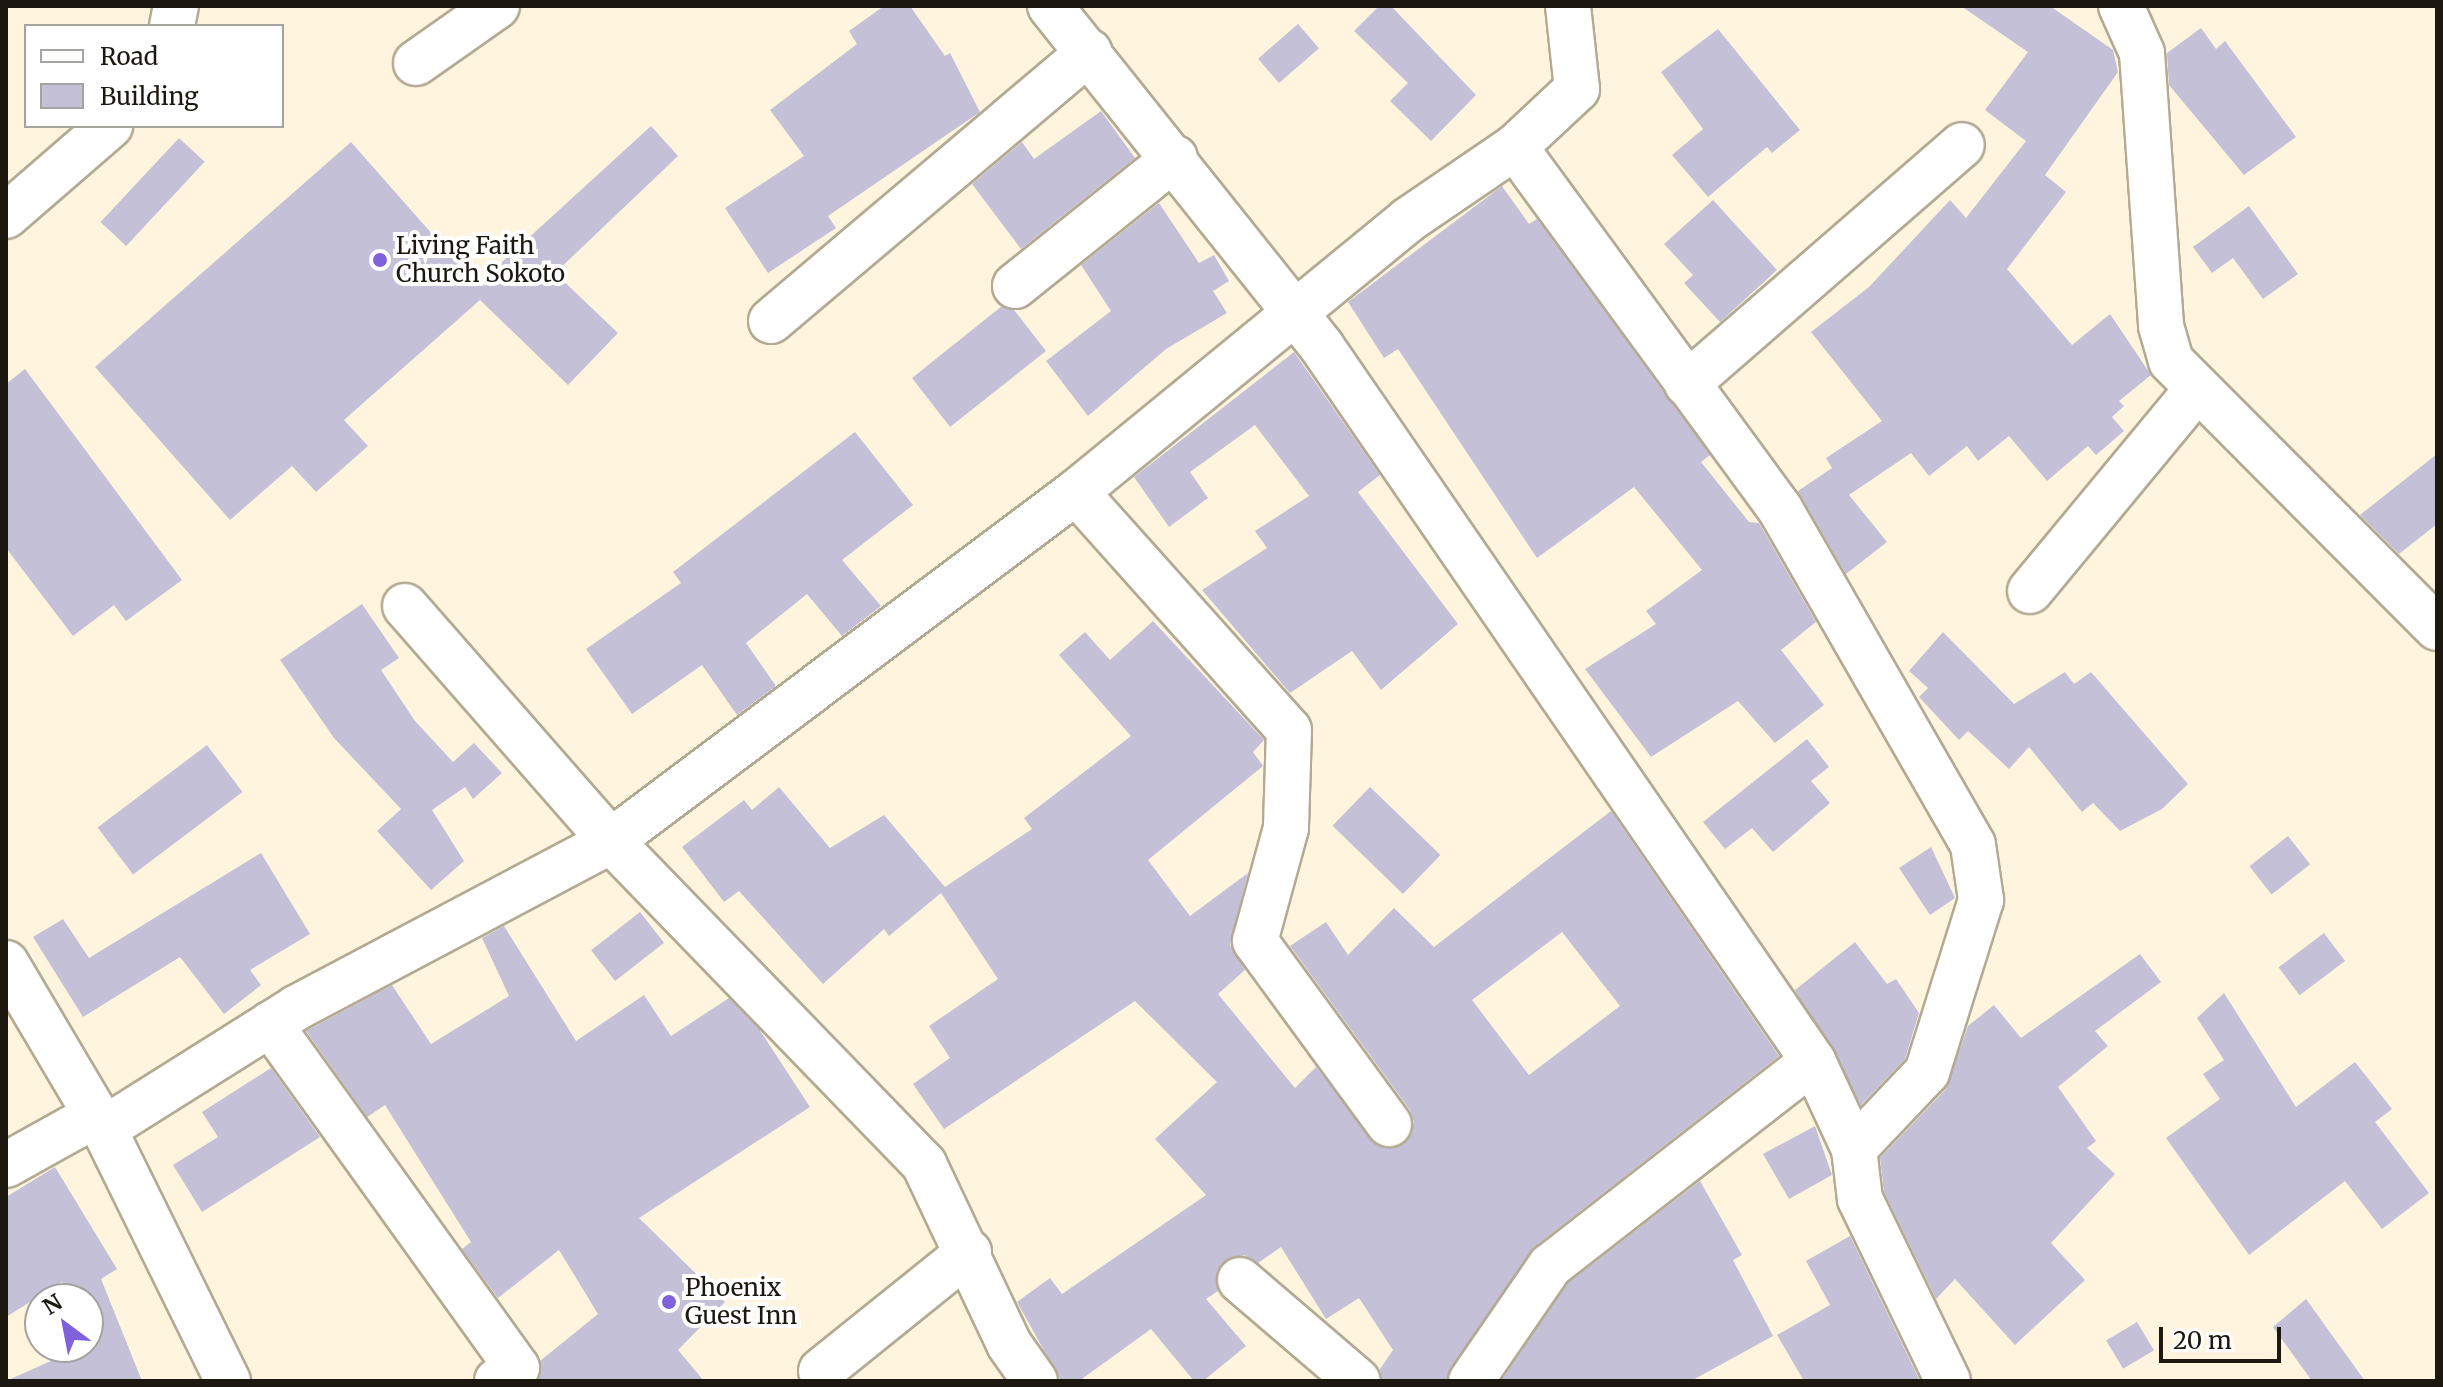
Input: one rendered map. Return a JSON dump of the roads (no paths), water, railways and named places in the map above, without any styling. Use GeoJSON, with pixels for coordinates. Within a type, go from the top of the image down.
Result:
{"type":"FeatureCollection","features":[{"type":"Feature","properties":{"kind":"street"},"geometry":{"type":"LineString","coordinates":[[416,63],[497,6]]}},
{"type":"Feature","properties":{"kind":"street"},"geometry":{"type":"LineString","coordinates":[[1050,6],[1175,158],[1296,314],[1813,1061],[1854,1149],[1860,1199],[1948,1381]]}},
{"type":"Feature","properties":{"kind":"street"},"geometry":{"type":"LineString","coordinates":[[6,1165],[100,1122],[270,1024],[611,841],[1076,492],[1408,220],[1515,147],[1577,89],[1568,6]]}},
{"type":"Feature","properties":{"kind":"street"},"geometry":{"type":"LineString","coordinates":[[2121,6],[2142,53],[2161,326],[2171,361],[2437,628]]}},
{"type":"Feature","properties":{"kind":"street"},"geometry":{"type":"LineString","coordinates":[[771,321],[1089,52]]}},
{"type":"Feature","properties":{"kind":"street"},"geometry":{"type":"LineString","coordinates":[[6,216],[108,128]]}},
{"type":"Feature","properties":{"kind":"street"},"geometry":{"type":"LineString","coordinates":[[1687,384],[1962,145]]}},
{"type":"Feature","properties":{"kind":"street"},"geometry":{"type":"LineString","coordinates":[[1515,147],[1780,509],[1973,845],[1981,900],[1927,1072],[1854,1149]]}},
{"type":"Feature","properties":{"kind":"street"},"geometry":{"type":"LineString","coordinates":[[1015,286],[1175,158]]}},
{"type":"Feature","properties":{"kind":"street"},"geometry":{"type":"LineString","coordinates":[[2030,591],[2197,389]]}},
{"type":"Feature","properties":{"kind":"street"},"geometry":{"type":"LineString","coordinates":[[1076,492],[1289,730],[1286,828],[1255,941],[1389,1124]]}},
{"type":"Feature","properties":{"kind":"street"},"geometry":{"type":"LineString","coordinates":[[405,606],[611,841],[924,1164],[969,1252],[1009,1344],[1035,1381]]}},
{"type":"Feature","properties":{"kind":"street"},"geometry":{"type":"LineString","coordinates":[[6,963],[100,1122],[228,1381]]}},
{"type":"Feature","properties":{"kind":"street"},"geometry":{"type":"LineString","coordinates":[[270,1024],[517,1368],[497,1381]]}},
{"type":"Feature","properties":{"kind":"street"},"geometry":{"type":"LineString","coordinates":[[1471,1381],[1550,1266],[1813,1061]]}},
{"type":"Feature","properties":{"kind":"street"},"geometry":{"type":"LineString","coordinates":[[821,1371],[969,1252]]}},
{"type":"Feature","properties":{"kind":"street"},"geometry":{"type":"LineString","coordinates":[[1240,1280],[1358,1381]]}},
{"type":"Feature","properties":{"kind":"place","name":"Living Faith Church Sokoto"},"geometry":{"type":"Point","coordinates":[380,260]}},
{"type":"Feature","properties":{"kind":"place","name":"Phoenix Guest Inn"},"geometry":{"type":"Point","coordinates":[669,1302]}}]}
